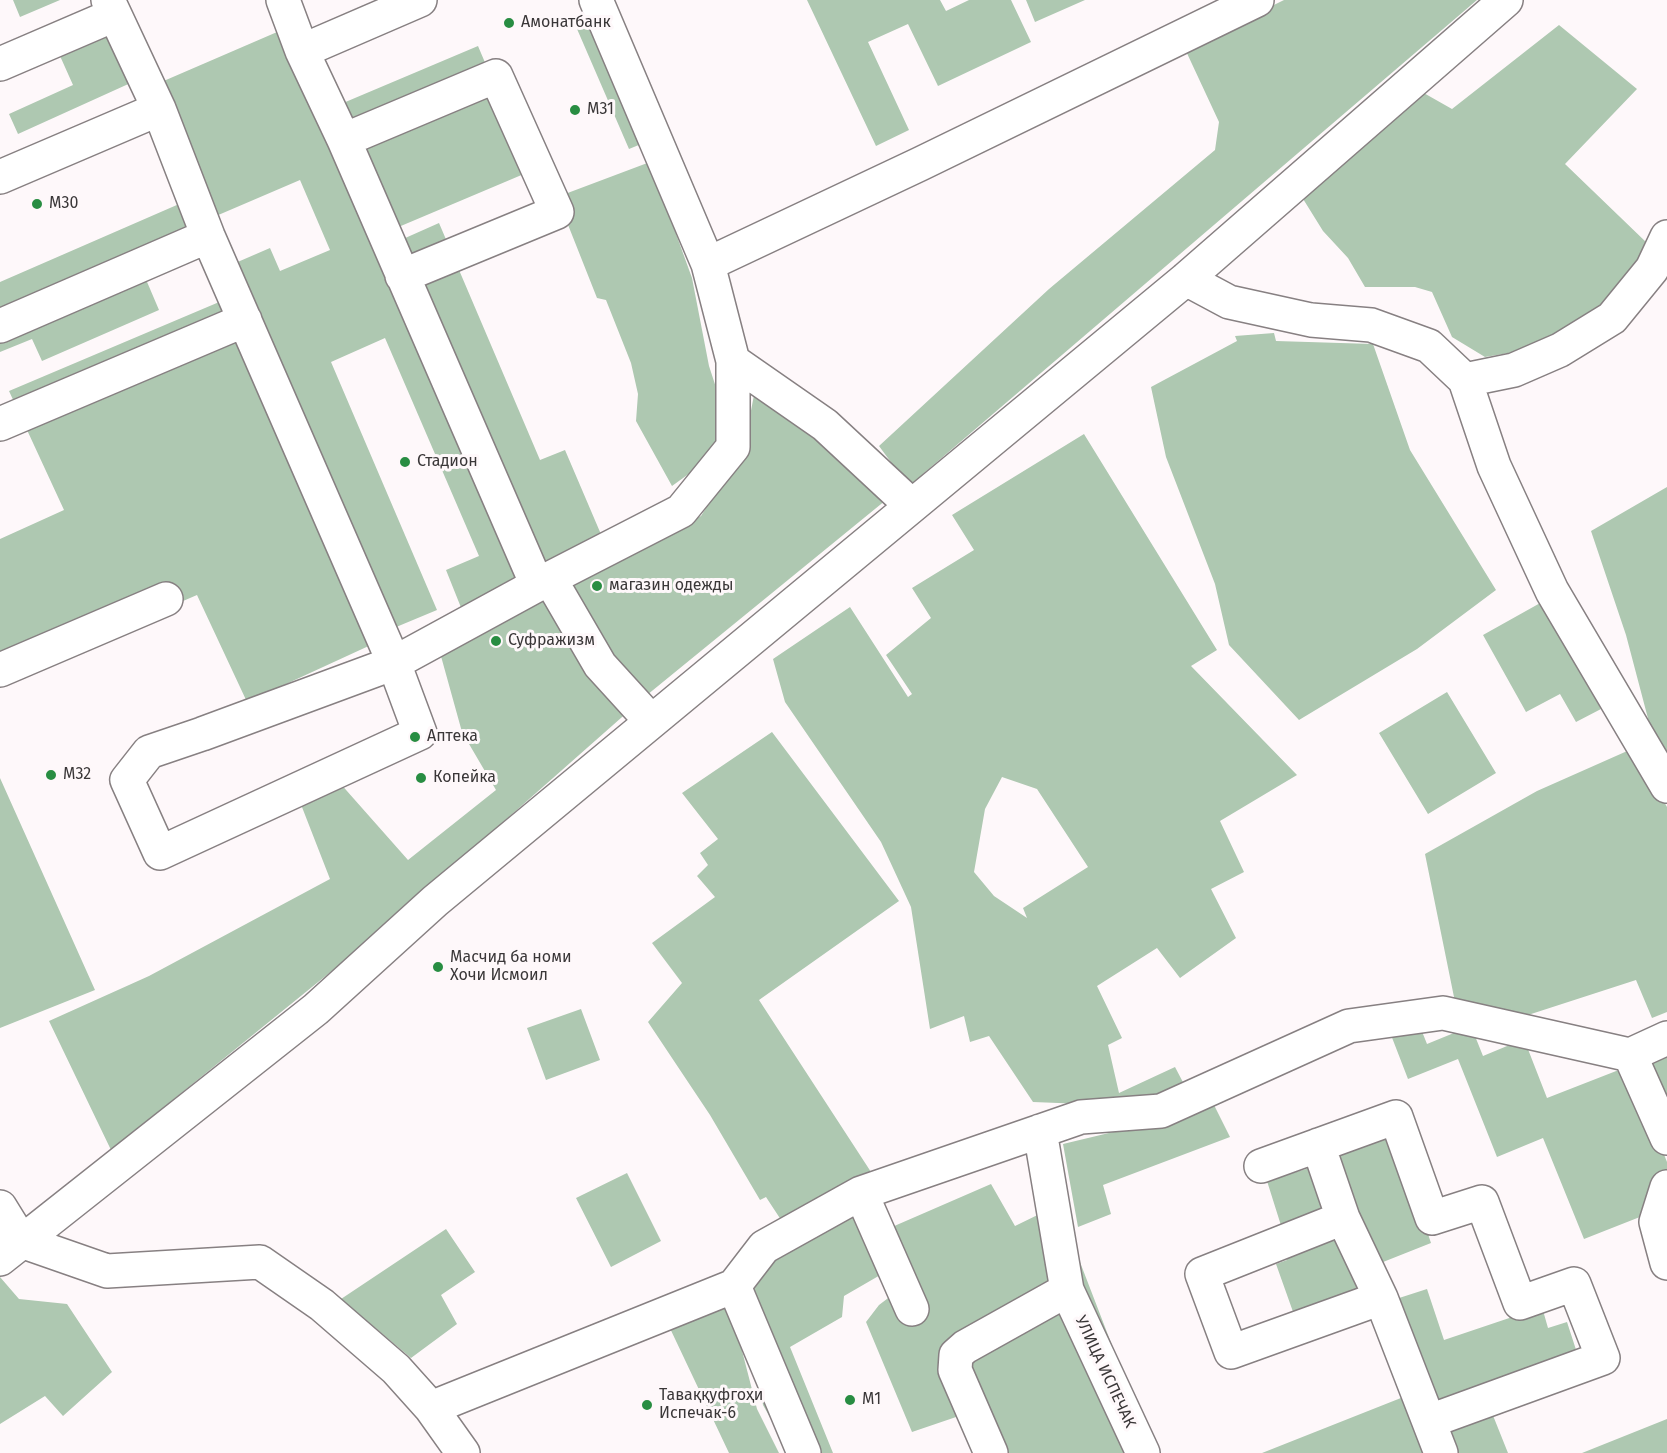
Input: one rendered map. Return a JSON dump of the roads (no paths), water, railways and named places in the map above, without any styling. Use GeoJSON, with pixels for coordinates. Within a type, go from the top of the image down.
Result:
{"type":"FeatureCollection","features":[{"type":"Feature","properties":{"kind":"street"},"geometry":{"type":"LineString","coordinates":[[283,0],[302,51],[344,140],[402,276],[544,582],[600,665],[651,721]]}},
{"type":"Feature","properties":{"kind":"street"},"geometry":{"type":"LineString","coordinates":[[302,51],[420,0]]}},
{"type":"Feature","properties":{"kind":"street"},"geometry":{"type":"LineString","coordinates":[[0,64],[111,8],[159,109],[208,236],[394,663],[420,733],[160,853],[128,780],[149,752],[394,663],[681,511],[733,447],[733,361],[708,264],[596,0]]}},
{"type":"Feature","properties":{"kind":"street"},"geometry":{"type":"LineString","coordinates":[[708,264],[1257,0]]}},
{"type":"Feature","properties":{"kind":"street"},"geometry":{"type":"LineString","coordinates":[[11,1250],[316,1009],[435,901],[1186,279],[1506,0]]}},
{"type":"Feature","properties":{"kind":"street"},"geometry":{"type":"LineString","coordinates":[[344,140],[496,76],[556,212],[402,276]]}},
{"type":"Feature","properties":{"kind":"street"},"geometry":{"type":"LineString","coordinates":[[0,177],[159,109]]}},
{"type":"Feature","properties":{"kind":"street"},"geometry":{"type":"LineString","coordinates":[[0,326],[208,236]]}},
{"type":"Feature","properties":{"kind":"street"},"geometry":{"type":"LineString","coordinates":[[1465,381],[1514,370],[1560,350],[1612,318],[1652,269],[1666,240]]}},
{"type":"Feature","properties":{"kind":"street"},"geometry":{"type":"LineString","coordinates":[[1186,279],[1229,302],[1311,320],[1371,326],[1429,346],[1465,381],[1494,466],[1552,591],[1667,786]]}},
{"type":"Feature","properties":{"kind":"street"},"geometry":{"type":"LineString","coordinates":[[0,424],[245,320]]}},
{"type":"Feature","properties":{"kind":"street"},"geometry":{"type":"LineString","coordinates":[[733,361],[825,425],[911,505]]}},
{"type":"Feature","properties":{"kind":"street"},"geometry":{"type":"LineString","coordinates":[[0,670],[166,599]]}},
{"type":"Feature","properties":{"kind":"street"},"geometry":{"type":"LineString","coordinates":[[431,1408],[734,1286],[764,1247],[861,1193],[1081,1117],[1161,1110],[1349,1026],[1443,1013],[1630,1055],[1667,1038]]}},
{"type":"Feature","properties":{"kind":"street"},"geometry":{"type":"LineString","coordinates":[[1630,1055],[1667,1138]]}},
{"type":"Feature","properties":{"kind":"street"},"geometry":{"type":"LineString","coordinates":[[1261,1167],[1396,1117],[1432,1218],[1482,1202],[1520,1303],[1574,1284],[1603,1358],[1430,1421]]}},
{"type":"Feature","properties":{"kind":"street","name":"УЛИЦА ИСПЕЧАК"},"geometry":{"type":"LineString","coordinates":[[1040,1131],[1067,1290],[1143,1453]]}},
{"type":"Feature","properties":{"kind":"street"},"geometry":{"type":"LineString","coordinates":[[1318,1145],[1343,1218],[1381,1298],[1441,1453]]}},
{"type":"Feature","properties":{"kind":"street"},"geometry":{"type":"LineString","coordinates":[[1667,1187],[1656,1222],[1667,1263]]}},
{"type":"Feature","properties":{"kind":"street"},"geometry":{"type":"LineString","coordinates":[[861,1193],[912,1309]]}},
{"type":"Feature","properties":{"kind":"street"},"geometry":{"type":"LineString","coordinates":[[0,1207],[11,1250]]}},
{"type":"Feature","properties":{"kind":"street"},"geometry":{"type":"LineString","coordinates":[[1343,1218],[1202,1274],[1230,1352],[1381,1298]]}},
{"type":"Feature","properties":{"kind":"street"},"geometry":{"type":"LineString","coordinates":[[11,1250],[107,1271],[260,1262],[322,1305],[396,1370],[431,1408],[463,1453]]}},
{"type":"Feature","properties":{"kind":"street"},"geometry":{"type":"LineString","coordinates":[[734,1286],[804,1453]]}},
{"type":"Feature","properties":{"kind":"street"},"geometry":{"type":"LineString","coordinates":[[991,1453],[955,1370],[956,1355],[964,1347],[1067,1290]]}},
{"type":"Feature","properties":{"kind":"place","name":"Амонатбанк"},"geometry":{"type":"Point","coordinates":[509,23]}},
{"type":"Feature","properties":{"kind":"place","name":"М31"},"geometry":{"type":"Point","coordinates":[575,110]}},
{"type":"Feature","properties":{"kind":"place","name":"М30"},"geometry":{"type":"Point","coordinates":[37,204]}},
{"type":"Feature","properties":{"kind":"place","name":"Стадион"},"geometry":{"type":"Point","coordinates":[405,462]}},
{"type":"Feature","properties":{"kind":"place","name":"магазин одежды"},"geometry":{"type":"Point","coordinates":[597,586]}},
{"type":"Feature","properties":{"kind":"place","name":"Суфражизм"},"geometry":{"type":"Point","coordinates":[496,641]}},
{"type":"Feature","properties":{"kind":"place","name":"Аптека"},"geometry":{"type":"Point","coordinates":[415,737]}},
{"type":"Feature","properties":{"kind":"place","name":"М32"},"geometry":{"type":"Point","coordinates":[51,775]}},
{"type":"Feature","properties":{"kind":"place","name":"Копейка"},"geometry":{"type":"Point","coordinates":[421,778]}},
{"type":"Feature","properties":{"kind":"place","name":"Масчид ба номи Хочи Исмоил"},"geometry":{"type":"Point","coordinates":[438,967]}},
{"type":"Feature","properties":{"kind":"place","name":"М1"},"geometry":{"type":"Point","coordinates":[850,1400]}},
{"type":"Feature","properties":{"kind":"place","name":"Таваққуфгоҳи Испечак-6"},"geometry":{"type":"Point","coordinates":[647,1405]}}]}
